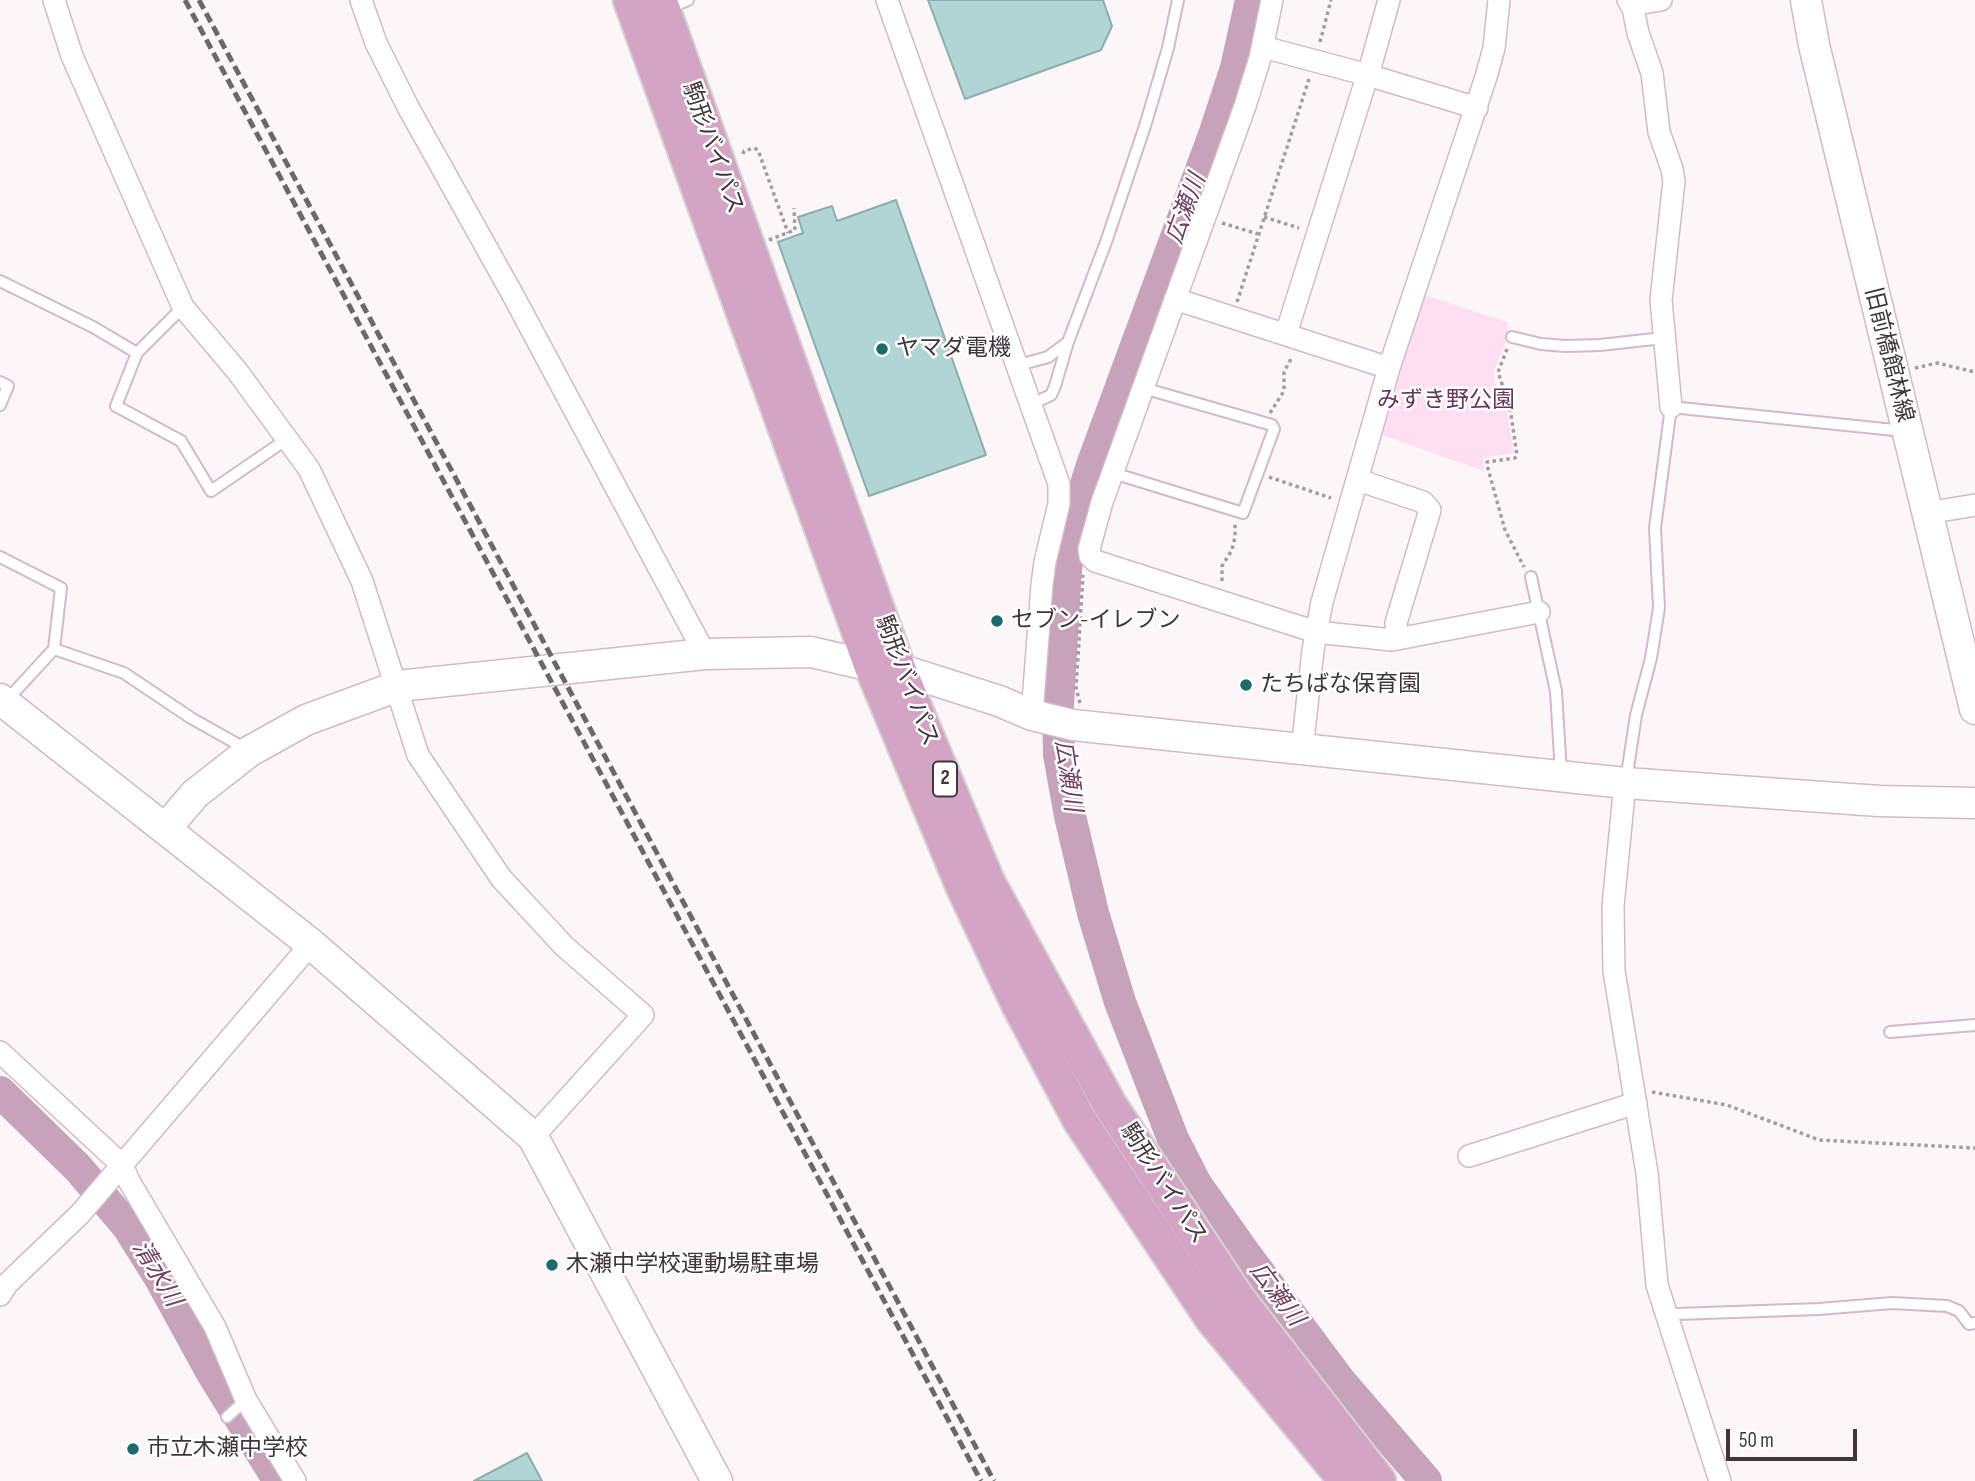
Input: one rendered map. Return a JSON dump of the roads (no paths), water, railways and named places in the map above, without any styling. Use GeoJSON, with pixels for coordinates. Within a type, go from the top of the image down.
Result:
{"type":"FeatureCollection","features":[{"type":"Feature","properties":{"kind":"main road","name":"駒形バイパス"},"geometry":{"type":"LineString","coordinates":[[630,0],[885,667],[988,882],[1110,1105],[1237,1297],[1379,1481]]}},
{"type":"Feature","properties":{"kind":"main road","name":"駒形バイパス"},"geometry":{"type":"LineString","coordinates":[[665,2],[885,667],[962,885],[1018,1004],[1080,1121],[1212,1319],[1346,1481]]}},
{"type":"Feature","properties":{"kind":"main road"},"geometry":{"type":"LineString","coordinates":[[663,46],[665,2]]}},
{"type":"Feature","properties":{"kind":"street"},"geometry":{"type":"LineString","coordinates":[[54,0],[72,56],[183,307],[237,371],[309,469],[362,581],[398,686],[418,755],[501,878],[564,946],[643,1015],[533,1137]]}},
{"type":"Feature","properties":{"kind":"street"},"geometry":{"type":"LineString","coordinates":[[361,0],[376,43],[408,107],[514,297],[705,654]]}},
{"type":"Feature","properties":{"kind":"street"},"geometry":{"type":"LineString","coordinates":[[887,0],[1019,365],[1059,484],[1059,504],[1044,573],[1038,716]]}},
{"type":"Feature","properties":{"kind":"street"},"geometry":{"type":"LineString","coordinates":[[1272,0],[1263,47],[1245,106],[1113,472],[1094,529],[1090,556],[1095,561],[1316,632],[1397,639],[1539,612]]}},
{"type":"Feature","properties":{"kind":"street"},"geometry":{"type":"LineString","coordinates":[[1286,334],[1389,0]]}},
{"type":"Feature","properties":{"kind":"street"},"geometry":{"type":"LineString","coordinates":[[1302,750],[1322,601],[1390,368],[1477,108],[1493,48],[1499,0]]}},
{"type":"Feature","properties":{"kind":"street"},"geometry":{"type":"LineString","coordinates":[[1661,0],[1629,2],[1653,73],[1659,132],[1674,181],[1661,300],[1671,407]]}},
{"type":"Feature","properties":{"kind":"street","name":"旧前橋館林線"},"geometry":{"type":"LineString","coordinates":[[1806,0],[1814,45],[1975,709]]}},
{"type":"Feature","properties":{"kind":"street"},"geometry":{"type":"LineString","coordinates":[[1263,47],[1477,108]]}},
{"type":"Feature","properties":{"kind":"street"},"geometry":{"type":"LineString","coordinates":[[1175,299],[1390,368]]}},
{"type":"Feature","properties":{"kind":"street"},"geometry":{"type":"LineString","coordinates":[[1357,480],[1423,502],[1430,510],[1396,623],[1397,639]]}},
{"type":"Feature","properties":{"kind":"street"},"geometry":{"type":"LineString","coordinates":[[1927,513],[1975,505]]}},
{"type":"Feature","properties":{"kind":"street"},"geometry":{"type":"LineString","coordinates":[[166,828],[195,794],[250,751],[306,720],[398,686],[705,654],[811,652],[885,667],[999,701],[1038,716],[1077,725],[1625,783],[1867,800],[1975,803]]}},
{"type":"Feature","properties":{"kind":"street"},"geometry":{"type":"LineString","coordinates":[[2,700],[311,944],[533,1137],[718,1481]]}},
{"type":"Feature","properties":{"kind":"street"},"geometry":{"type":"LineString","coordinates":[[1625,783],[1613,906],[1614,971],[1647,1173],[1657,1285],[1720,1481]]}},
{"type":"Feature","properties":{"kind":"street"},"geometry":{"type":"LineString","coordinates":[[2,1286],[80,1214],[311,944]]}},
{"type":"Feature","properties":{"kind":"street"},"geometry":{"type":"LineString","coordinates":[[0,1052],[122,1164],[135,1193],[215,1327],[247,1398],[295,1481]]}},
{"type":"Feature","properties":{"kind":"street"},"geometry":{"type":"LineString","coordinates":[[1469,1156],[1634,1096]]}},
{"type":"Feature","properties":{"kind":"lane"},"geometry":{"type":"LineString","coordinates":[[1032,404],[1051,395],[1068,341],[1106,243],[1145,126],[1168,48],[1178,0]]}},
{"type":"Feature","properties":{"kind":"lane"},"geometry":{"type":"LineString","coordinates":[[0,281],[93,327],[137,353]]}},
{"type":"Feature","properties":{"kind":"lane"},"geometry":{"type":"LineString","coordinates":[[183,307],[137,353],[116,406],[181,441],[211,491],[287,439]]}},
{"type":"Feature","properties":{"kind":"lane"},"geometry":{"type":"LineString","coordinates":[[1512,337],[1565,346],[1663,338]]}},
{"type":"Feature","properties":{"kind":"lane"},"geometry":{"type":"LineString","coordinates":[[1019,365],[1048,357],[1068,341]]}},
{"type":"Feature","properties":{"kind":"lane"},"geometry":{"type":"LineString","coordinates":[[0,382],[8,386],[0,405]]}},
{"type":"Feature","properties":{"kind":"lane"},"geometry":{"type":"LineString","coordinates":[[1113,472],[1243,513],[1274,429],[1272,425],[1143,388]]}},
{"type":"Feature","properties":{"kind":"lane"},"geometry":{"type":"LineString","coordinates":[[1625,783],[1636,715],[1651,659],[1659,608],[1655,528],[1671,407],[1907,432]]}},
{"type":"Feature","properties":{"kind":"lane"},"geometry":{"type":"LineString","coordinates":[[0,557],[61,588],[54,649],[2,700]]}},
{"type":"Feature","properties":{"kind":"lane"},"geometry":{"type":"LineString","coordinates":[[1531,577],[1556,691],[1561,776]]}},
{"type":"Feature","properties":{"kind":"lane"},"geometry":{"type":"LineString","coordinates":[[54,649],[124,673],[191,718],[250,751]]}},
{"type":"Feature","properties":{"kind":"lane"},"geometry":{"type":"LineString","coordinates":[[1890,1032],[1975,1025]]}},
{"type":"Feature","properties":{"kind":"lane"},"geometry":{"type":"LineString","coordinates":[[1667,1317],[1677,1314],[1819,1309],[1892,1303],[1947,1306],[1959,1311],[1969,1324],[1975,1323]]}},
{"type":"Feature","properties":{"kind":"lane"},"geometry":{"type":"LineString","coordinates":[[227,1418],[247,1398]]}},
{"type":"Feature","properties":{"kind":"waterway","name":"広瀬川"},"geometry":{"type":"LineString","coordinates":[[1251,0],[1236,68],[1215,132],[1092,465],[1074,523],[1065,582],[1058,706],[1059,755],[1093,913],[1120,1002],[1173,1139],[1196,1184],[1241,1248],[1340,1381],[1426,1481]]}},
{"type":"Feature","properties":{"kind":"waterway","name":"清水川"},"geometry":{"type":"LineString","coordinates":[[0,1092],[78,1168],[128,1227],[160,1278],[212,1373],[279,1481]]}},
{"type":"Feature","properties":{"kind":"railway"},"geometry":{"type":"LineString","coordinates":[[185,0],[981,1481]]}},
{"type":"Feature","properties":{"kind":"railway"},"geometry":{"type":"LineString","coordinates":[[199,0],[994,1481]]}},
{"type":"Feature","properties":{"kind":"place","name":"ヤマダ電機"},"geometry":{"type":"Point","coordinates":[882,349]}},
{"type":"Feature","properties":{"kind":"place","name":"セブン-イレブン"},"geometry":{"type":"Point","coordinates":[997,621]}},
{"type":"Feature","properties":{"kind":"place","name":"たちばな保育園"},"geometry":{"type":"Point","coordinates":[1246,685]}},
{"type":"Feature","properties":{"kind":"place","name":"木瀬中学校運動場駐車場"},"geometry":{"type":"Point","coordinates":[552,1265]}},
{"type":"Feature","properties":{"kind":"place","name":"市立木瀬中学校"},"geometry":{"type":"Point","coordinates":[133,1449]}},
{"type":"Feature","properties":{"kind":"park label","name":"みずき野公園"},"geometry":{"type":"Point","coordinates":[1446,401]}}]}
